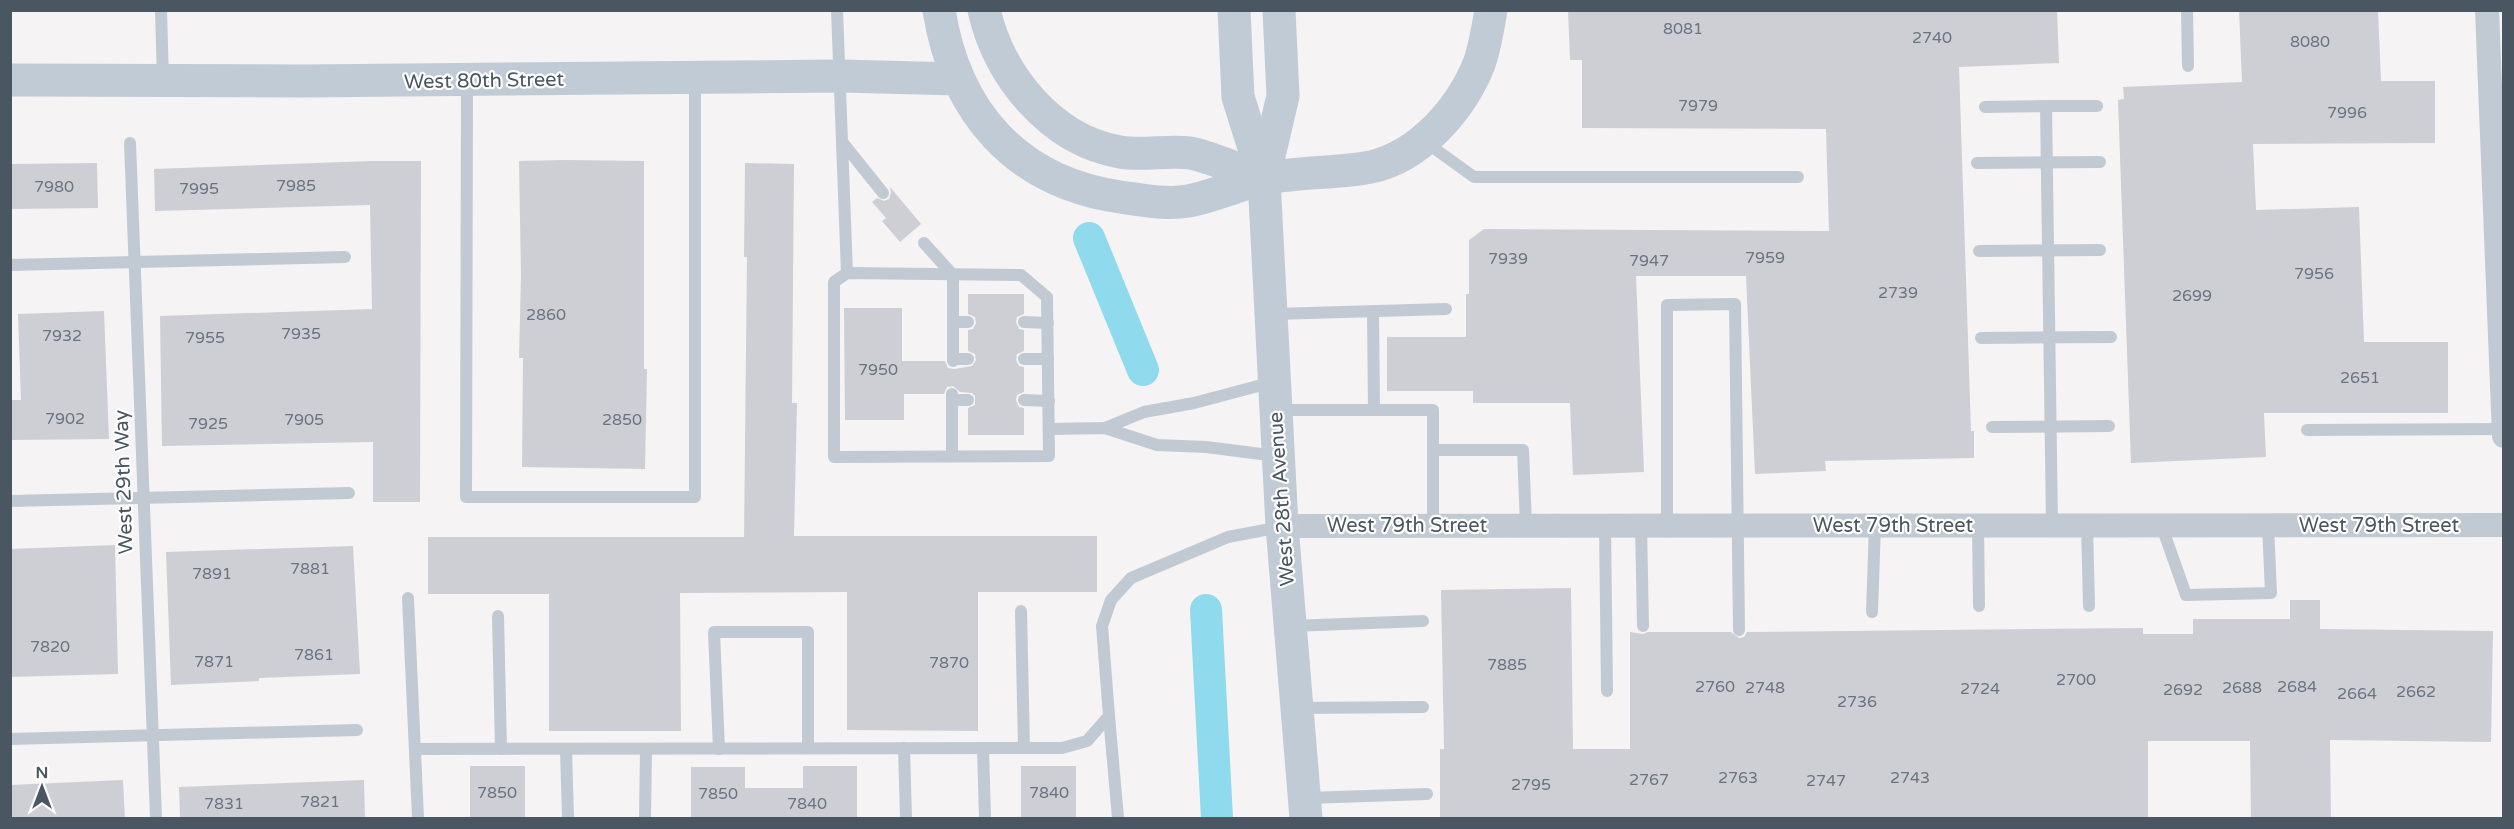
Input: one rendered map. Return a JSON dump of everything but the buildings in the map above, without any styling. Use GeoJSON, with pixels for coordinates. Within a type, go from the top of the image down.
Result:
{"type":"FeatureCollection","features":[{"type":"Feature","properties":{"kind":"street"},"geometry":{"type":"LineString","coordinates":[[939,10],[949,57],[958,79],[979,118],[1013,153],[1040,171],[1095,192],[1128,198],[1187,201],[1264,179],[1340,172],[1374,166],[1396,158],[1423,141],[1449,113],[1468,86],[1480,62],[1491,10]]}},
{"type":"Feature","properties":{"kind":"street"},"geometry":{"type":"LineString","coordinates":[[984,10],[996,46],[1015,80],[1042,113],[1074,135],[1095,145],[1121,152],[1190,153],[1264,179]]}},
{"type":"Feature","properties":{"kind":"street","name":"West 28th Avenue"},"geometry":{"type":"LineString","coordinates":[[1234,10],[1238,97],[1264,179]]}},
{"type":"Feature","properties":{"kind":"street","name":"West 28th Avenue"},"geometry":{"type":"LineString","coordinates":[[1279,10],[1283,96],[1264,179],[1269,315],[1282,526],[1305,808]]}},
{"type":"Feature","properties":{"kind":"street"},"geometry":{"type":"LineString","coordinates":[[2487,10],[2497,102],[2504,436]]}},
{"type":"Feature","properties":{"kind":"street","name":"West 80th Street"},"geometry":{"type":"LineString","coordinates":[[10,80],[467,80],[841,76],[958,79]]}},
{"type":"Feature","properties":{"kind":"street","name":"West 79th Street"},"geometry":{"type":"LineString","coordinates":[[1282,526],[2504,525]]}},
{"type":"Feature","properties":{"kind":"lane"},"geometry":{"type":"LineString","coordinates":[[160,10],[163,81]]}},
{"type":"Feature","properties":{"kind":"lane"},"geometry":{"type":"LineString","coordinates":[[837,10],[847,273]]}},
{"type":"Feature","properties":{"kind":"lane"},"geometry":{"type":"LineString","coordinates":[[2187,10],[2188,66]]}},
{"type":"Feature","properties":{"kind":"lane"},"geometry":{"type":"LineString","coordinates":[[467,80],[466,497],[695,497],[695,78]]}},
{"type":"Feature","properties":{"kind":"lane"},"geometry":{"type":"LineString","coordinates":[[2046,106],[2052,524]]}},
{"type":"Feature","properties":{"kind":"lane"},"geometry":{"type":"LineString","coordinates":[[1985,107],[2097,106]]}},
{"type":"Feature","properties":{"kind":"lane"},"geometry":{"type":"LineString","coordinates":[[1423,141],[1474,177],[1798,177]]}},
{"type":"Feature","properties":{"kind":"lane","name":"West 29th Way"},"geometry":{"type":"LineString","coordinates":[[130,143],[156,819]]}},
{"type":"Feature","properties":{"kind":"lane"},"geometry":{"type":"LineString","coordinates":[[843,143],[883,193]]}},
{"type":"Feature","properties":{"kind":"lane"},"geometry":{"type":"LineString","coordinates":[[1977,163],[2100,162]]}},
{"type":"Feature","properties":{"kind":"lane"},"geometry":{"type":"LineString","coordinates":[[924,243],[953,275],[953,360],[968,359]]}},
{"type":"Feature","properties":{"kind":"lane"},"geometry":{"type":"LineString","coordinates":[[1979,251],[2100,250]]}},
{"type":"Feature","properties":{"kind":"lane"},"geometry":{"type":"LineString","coordinates":[[10,265],[345,257]]}},
{"type":"Feature","properties":{"kind":"lane"},"geometry":{"type":"LineString","coordinates":[[847,273],[953,275],[1021,275],[1047,297],[1049,456],[834,457],[834,282],[847,273]]}},
{"type":"Feature","properties":{"kind":"lane"},"geometry":{"type":"LineString","coordinates":[[1667,525],[1667,305],[1734,304],[1739,630]]}},
{"type":"Feature","properties":{"kind":"lane"},"geometry":{"type":"LineString","coordinates":[[1269,315],[1446,309]]}},
{"type":"Feature","properties":{"kind":"lane"},"geometry":{"type":"LineString","coordinates":[[1373,311],[1374,410]]}},
{"type":"Feature","properties":{"kind":"lane"},"geometry":{"type":"LineString","coordinates":[[953,322],[968,322]]}},
{"type":"Feature","properties":{"kind":"lane"},"geometry":{"type":"LineString","coordinates":[[1024,322],[1048,323]]}},
{"type":"Feature","properties":{"kind":"lane"},"geometry":{"type":"LineString","coordinates":[[1981,338],[2111,337]]}},
{"type":"Feature","properties":{"kind":"lane"},"geometry":{"type":"LineString","coordinates":[[1024,359],[1048,359]]}},
{"type":"Feature","properties":{"kind":"lane"},"geometry":{"type":"LineString","coordinates":[[1105,428],[1144,412],[1194,403],[1274,396],[1374,410],[1433,410],[1433,525]]}},
{"type":"Feature","properties":{"kind":"lane"},"geometry":{"type":"LineString","coordinates":[[952,456],[953,397],[968,400]]}},
{"type":"Feature","properties":{"kind":"lane"},"geometry":{"type":"LineString","coordinates":[[1024,400],[1049,401]]}},
{"type":"Feature","properties":{"kind":"lane"},"geometry":{"type":"LineString","coordinates":[[1992,427],[2109,426]]}},
{"type":"Feature","properties":{"kind":"lane"},"geometry":{"type":"LineString","coordinates":[[1049,429],[1105,428],[1157,445],[1206,447],[1278,456]]}},
{"type":"Feature","properties":{"kind":"lane"},"geometry":{"type":"LineString","coordinates":[[2307,430],[2503,429]]}},
{"type":"Feature","properties":{"kind":"lane"},"geometry":{"type":"LineString","coordinates":[[1433,450],[1523,450],[1526,525]]}},
{"type":"Feature","properties":{"kind":"lane"},"geometry":{"type":"LineString","coordinates":[[10,501],[349,494]]}},
{"type":"Feature","properties":{"kind":"lane"},"geometry":{"type":"LineString","coordinates":[[1978,524],[1979,606]]}},
{"type":"Feature","properties":{"kind":"lane"},"geometry":{"type":"LineString","coordinates":[[2161,524],[2186,595],[2271,593],[2268,525]]}},
{"type":"Feature","properties":{"kind":"lane"},"geometry":{"type":"LineString","coordinates":[[1605,525],[1607,692]]}},
{"type":"Feature","properties":{"kind":"lane"},"geometry":{"type":"LineString","coordinates":[[1641,525],[1643,626]]}},
{"type":"Feature","properties":{"kind":"lane"},"geometry":{"type":"LineString","coordinates":[[1872,612],[1875,525]]}},
{"type":"Feature","properties":{"kind":"lane"},"geometry":{"type":"LineString","coordinates":[[2087,525],[2089,606]]}},
{"type":"Feature","properties":{"kind":"lane"},"geometry":{"type":"LineString","coordinates":[[1118,819],[1102,626],[1111,600],[1131,578],[1228,537],[1282,526]]}},
{"type":"Feature","properties":{"kind":"lane"},"geometry":{"type":"LineString","coordinates":[[408,598],[418,819]]}},
{"type":"Feature","properties":{"kind":"lane"},"geometry":{"type":"LineString","coordinates":[[1021,611],[1024,748]]}},
{"type":"Feature","properties":{"kind":"lane"},"geometry":{"type":"LineString","coordinates":[[498,615],[501,749]]}},
{"type":"Feature","properties":{"kind":"lane"},"geometry":{"type":"LineString","coordinates":[[1289,626],[1423,621]]}},
{"type":"Feature","properties":{"kind":"lane"},"geometry":{"type":"LineString","coordinates":[[719,749],[714,632],[808,632],[808,748]]}},
{"type":"Feature","properties":{"kind":"lane"},"geometry":{"type":"LineString","coordinates":[[1296,708],[1423,707]]}},
{"type":"Feature","properties":{"kind":"lane"},"geometry":{"type":"LineString","coordinates":[[415,749],[1062,748],[1087,741],[1109,716]]}},
{"type":"Feature","properties":{"kind":"lane"},"geometry":{"type":"LineString","coordinates":[[10,739],[357,730]]}},
{"type":"Feature","properties":{"kind":"lane"},"geometry":{"type":"LineString","coordinates":[[904,748],[906,819]]}},
{"type":"Feature","properties":{"kind":"lane"},"geometry":{"type":"LineString","coordinates":[[983,748],[985,819]]}},
{"type":"Feature","properties":{"kind":"lane"},"geometry":{"type":"LineString","coordinates":[[566,749],[568,819]]}},
{"type":"Feature","properties":{"kind":"lane"},"geometry":{"type":"LineString","coordinates":[[645,819],[646,749]]}},
{"type":"Feature","properties":{"kind":"lane"},"geometry":{"type":"LineString","coordinates":[[1305,808],[1427,794]]}},
{"type":"Feature","properties":{"kind":"waterway"},"geometry":{"type":"LineString","coordinates":[[1089,238],[1143,370]]}},
{"type":"Feature","properties":{"kind":"waterway"},"geometry":{"type":"LineString","coordinates":[[1206,610],[1217,818]]}}]}
